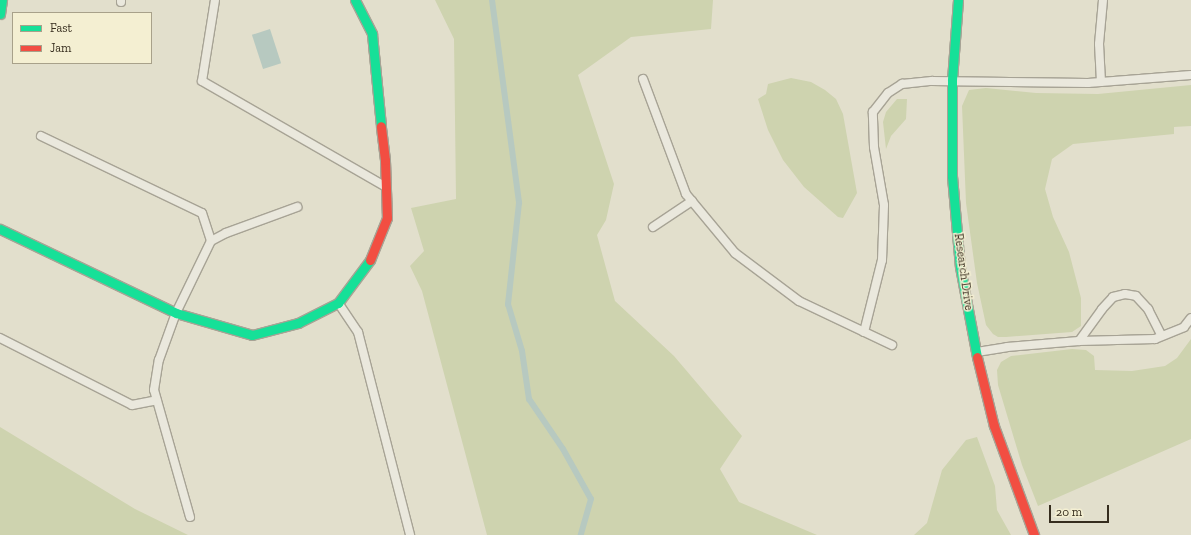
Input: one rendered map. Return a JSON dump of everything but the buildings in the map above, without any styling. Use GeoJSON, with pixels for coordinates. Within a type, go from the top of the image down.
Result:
{"type":"FeatureCollection","features":[{"type":"Feature","properties":{"kind":"street"},"geometry":{"type":"LineString","coordinates":[[0,14],[2,0]]}},
{"type":"Feature","properties":{"kind":"street"},"geometry":{"type":"LineString","coordinates":[[0,229],[176,312],[252,335],[298,323],[338,303],[370,260],[387,218],[385,160],[372,34],[355,0]]}},
{"type":"Feature","properties":{"kind":"street","name":"Research Drive"},"geometry":{"type":"LineString","coordinates":[[958,0],[952,80],[952,176],[960,267],[976,352],[994,426],[1034,535]]}},
{"type":"Feature","properties":{"kind":"lane"},"geometry":{"type":"LineString","coordinates":[[215,0],[202,81],[386,187]]}},
{"type":"Feature","properties":{"kind":"lane"},"geometry":{"type":"LineString","coordinates":[[1101,82],[1099,44],[1103,0]]}},
{"type":"Feature","properties":{"kind":"lane"},"geometry":{"type":"LineString","coordinates":[[864,332],[882,260],[884,205],[874,146],[873,112],[888,93],[902,84],[952,80],[1101,82],[1191,75]]}},
{"type":"Feature","properties":{"kind":"lane"},"geometry":{"type":"LineString","coordinates":[[643,79],[686,194],[735,253],[799,301],[892,345]]}},
{"type":"Feature","properties":{"kind":"lane"},"geometry":{"type":"LineString","coordinates":[[41,136],[202,213],[211,241]]}},
{"type":"Feature","properties":{"kind":"lane"},"geometry":{"type":"LineString","coordinates":[[653,227],[692,201]]}},
{"type":"Feature","properties":{"kind":"lane"},"geometry":{"type":"LineString","coordinates":[[190,517],[154,390],[159,360],[176,312],[211,241],[226,233],[297,207]]}},
{"type":"Feature","properties":{"kind":"lane"},"geometry":{"type":"LineString","coordinates":[[1080,341],[1113,297],[1125,294],[1136,296],[1148,309],[1162,336]]}},
{"type":"Feature","properties":{"kind":"lane"},"geometry":{"type":"LineString","coordinates":[[338,303],[358,332],[410,535]]}},
{"type":"Feature","properties":{"kind":"lane"},"geometry":{"type":"LineString","coordinates":[[976,352],[1007,347],[1080,341],[1155,339],[1184,327],[1191,318]]}},
{"type":"Feature","properties":{"kind":"lane"},"geometry":{"type":"LineString","coordinates":[[0,338],[132,405],[157,400]]}},
{"type":"Feature","properties":{"kind":"green space"},"geometry":{"type":"Polygon","coordinates":[[[435,0],[713,0],[711,29],[631,37],[578,75],[614,184],[606,220],[597,235],[615,301],[674,356],[742,436],[720,469],[739,502],[817,535],[487,535],[422,291],[410,266],[424,251],[411,208],[456,199],[454,39],[435,0]]]}},
{"type":"Feature","properties":{"kind":"green space"},"geometry":{"type":"Polygon","coordinates":[[[791,78],[811,82],[825,90],[836,99],[843,114],[857,193],[843,218],[838,217],[804,187],[783,160],[768,130],[758,99],[766,94],[768,84],[791,78]]]}},
{"type":"Feature","properties":{"kind":"green space"},"geometry":{"type":"Polygon","coordinates":[[[1191,85],[1191,126],[1174,127],[1174,134],[1073,144],[1052,159],[1045,189],[1053,217],[1069,252],[1081,298],[1081,326],[1072,332],[1006,337],[998,337],[993,334],[986,325],[977,283],[966,203],[962,106],[969,90],[986,88],[1036,93],[1098,94],[1191,85]]]}},
{"type":"Feature","properties":{"kind":"green space"},"geometry":{"type":"Polygon","coordinates":[[[897,99],[907,99],[906,119],[891,136],[886,149],[883,122],[886,112],[897,99]]]}},
{"type":"Feature","properties":{"kind":"green space"},"geometry":{"type":"Polygon","coordinates":[[[1191,339],[1191,439],[1038,506],[1022,465],[998,385],[997,370],[1001,362],[1011,356],[1072,349],[1086,350],[1094,356],[1095,370],[1132,371],[1165,366],[1177,358],[1191,339]]]}},
{"type":"Feature","properties":{"kind":"green space"},"geometry":{"type":"Polygon","coordinates":[[[0,427],[135,509],[188,535],[0,535],[0,427]]]}},
{"type":"Feature","properties":{"kind":"green space"},"geometry":{"type":"Polygon","coordinates":[[[977,437],[995,486],[997,510],[1011,535],[914,535],[927,523],[942,470],[966,440],[977,437]]]}},
{"type":"Feature","properties":{"kind":"shaded area"},"geometry":{"type":"Polygon","coordinates":[[[270,29],[281,63],[263,69],[252,35],[270,29]]]}},
{"type":"Feature","properties":{"kind":"waterway"},"geometry":{"type":"LineString","coordinates":[[492,0],[519,203],[508,304],[522,351],[529,399],[563,449],[591,499],[581,535]]}},
{"type":"Feature","properties":{"kind":"traffic: fast"},"geometry":{"type":"LineString","coordinates":[[0,14],[2,0]]}},
{"type":"Feature","properties":{"kind":"traffic: fast"},"geometry":{"type":"LineString","coordinates":[[355,0],[372,34],[381,126]]}},
{"type":"Feature","properties":{"kind":"traffic: fast"},"geometry":{"type":"LineString","coordinates":[[958,0],[952,80],[952,176],[960,267],[977,357]]}},
{"type":"Feature","properties":{"kind":"traffic: fast"},"geometry":{"type":"LineString","coordinates":[[0,229],[176,313],[252,335],[298,323],[338,303],[370,260]]}},
{"type":"Feature","properties":{"kind":"traffic: jam"},"geometry":{"type":"LineString","coordinates":[[370,260],[387,218],[385,160],[381,126]]}},
{"type":"Feature","properties":{"kind":"traffic: jam"},"geometry":{"type":"LineString","coordinates":[[977,357],[994,426],[1034,535]]}}]}
